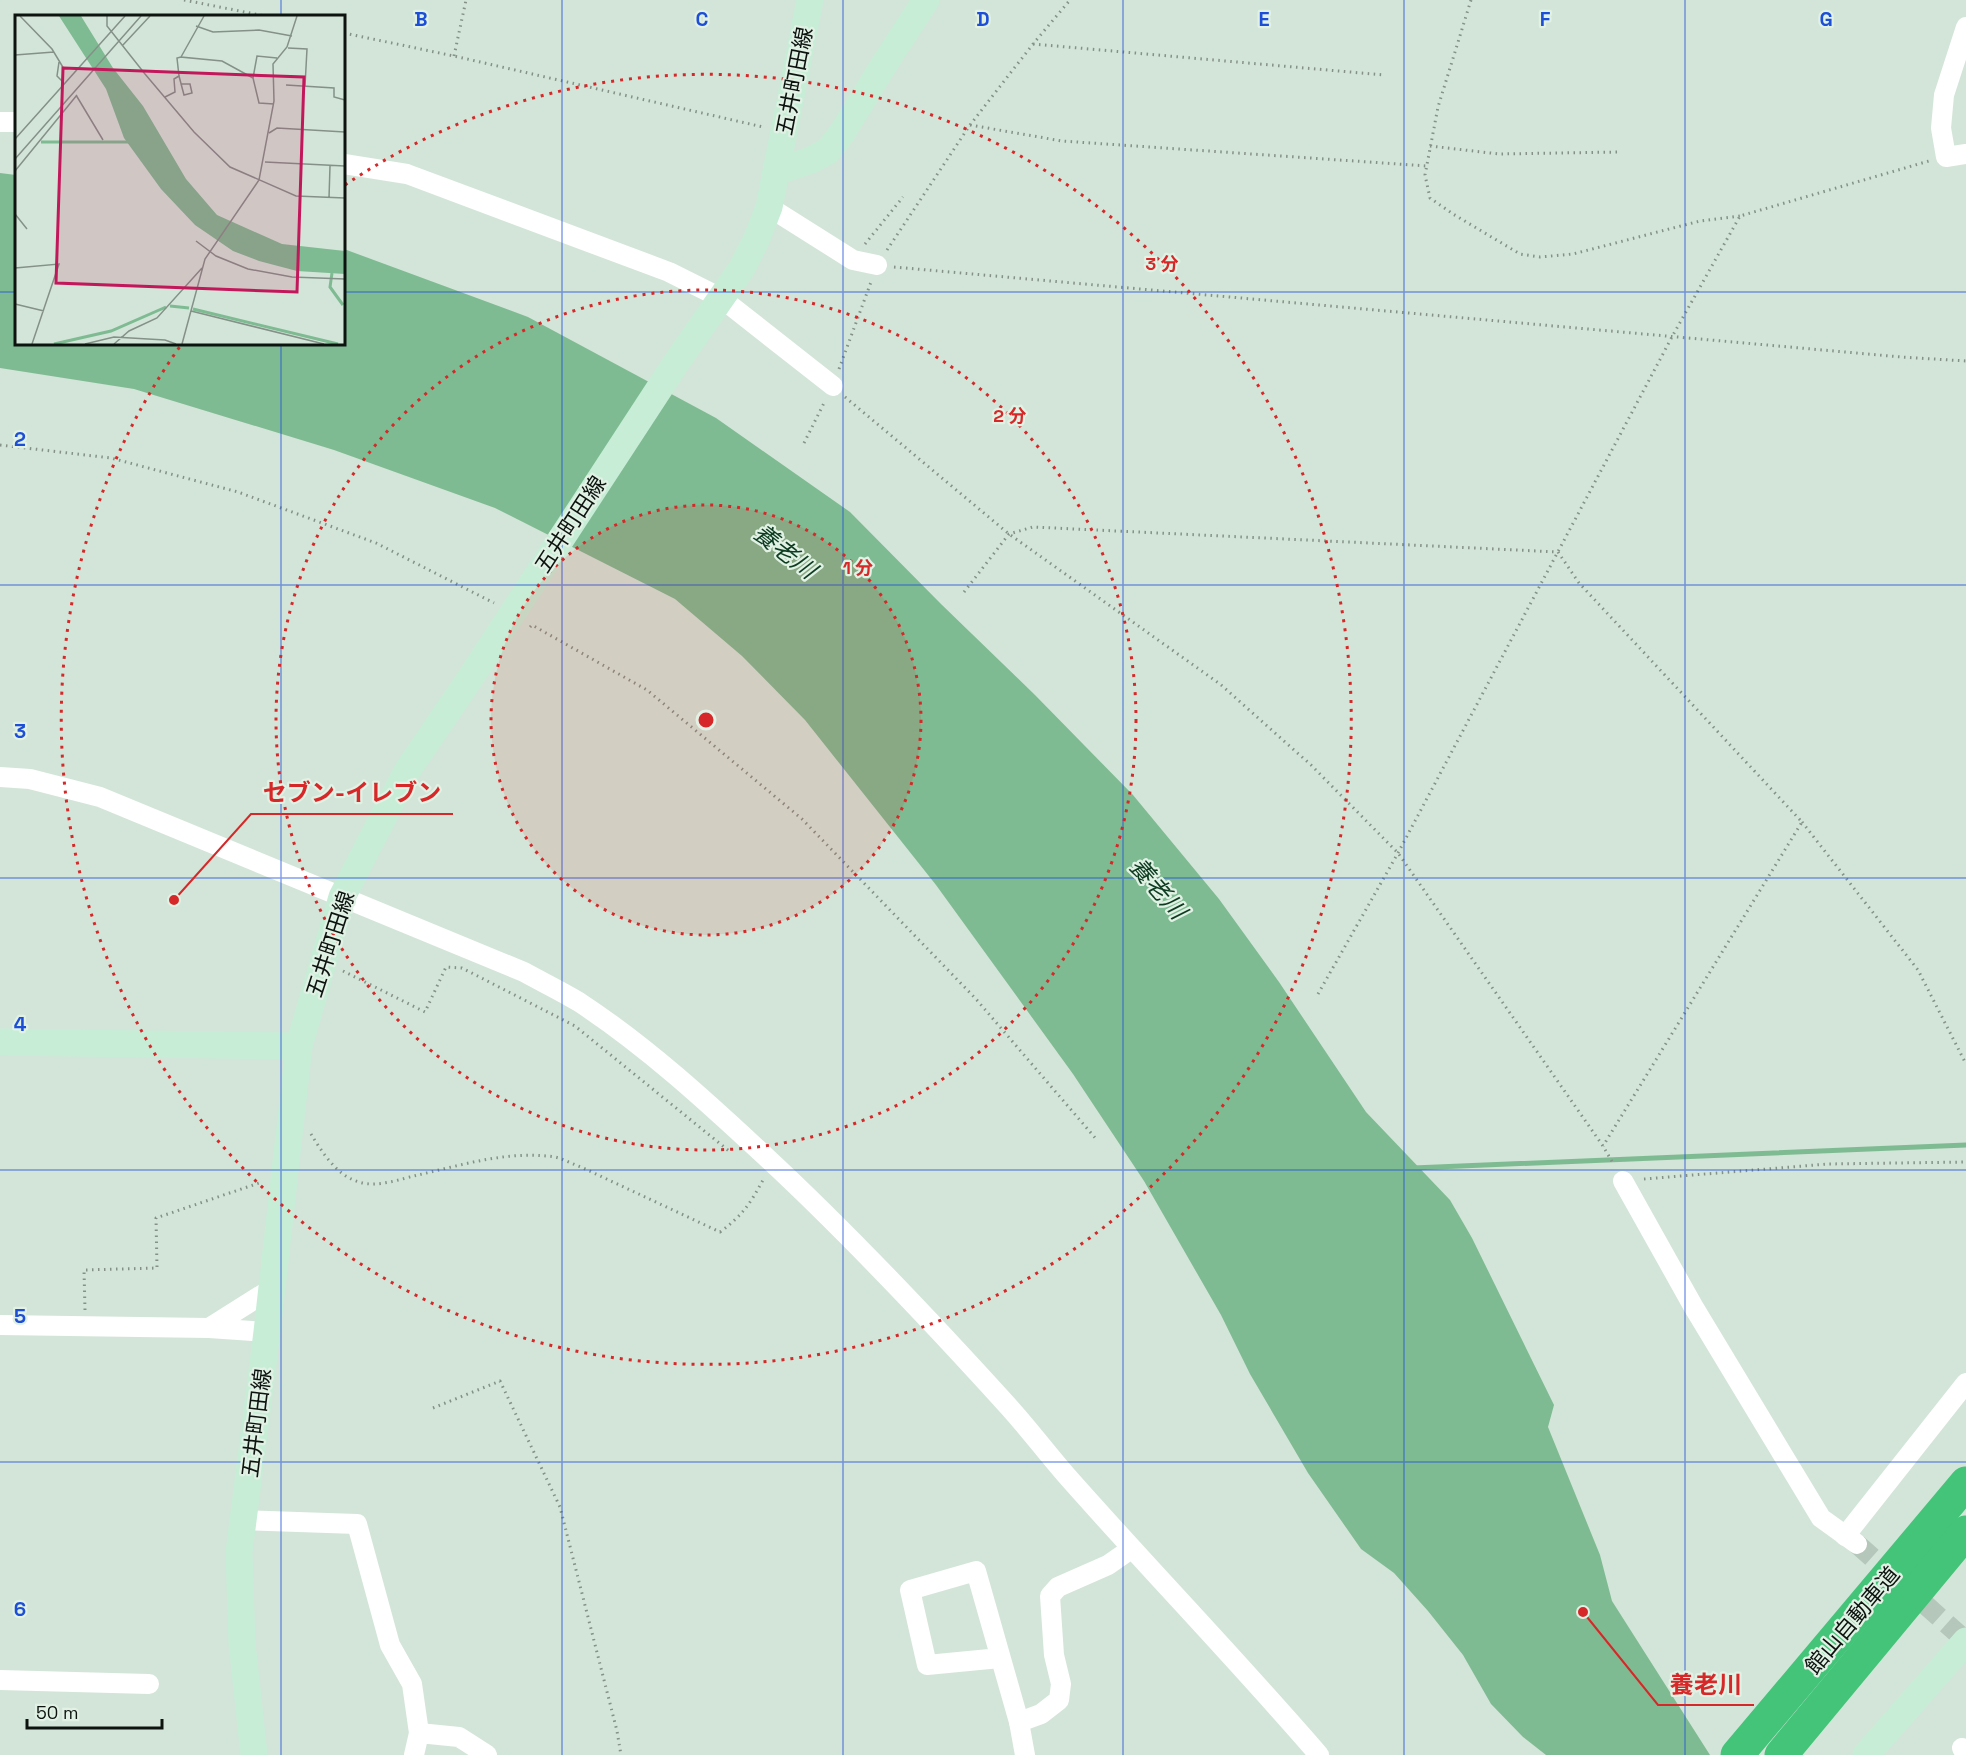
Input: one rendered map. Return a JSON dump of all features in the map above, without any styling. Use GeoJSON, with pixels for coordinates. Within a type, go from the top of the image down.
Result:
{"type":"FeatureCollection","features":[{"type":"Feature","properties":{"kind":"highway","name":"館山自動車道"},"geometry":{"type":"LineString","coordinates":[[1782,1755],[1916,1568],[1966,1483]]}},
{"type":"Feature","properties":{"kind":"highway","name":"館山自動車道"},"geometry":{"type":"LineString","coordinates":[[1737,1755],[1916,1568],[1966,1532]]}},
{"type":"Feature","properties":{"kind":"main road","name":"五井町田線"},"geometry":{"type":"LineString","coordinates":[[254,1755],[242,1643],[240,1552],[243,1520],[299,1046],[342,897],[407,771],[519,623],[676,363],[742,268],[769,207],[810,0]]}},
{"type":"Feature","properties":{"kind":"main road"},"geometry":{"type":"LineString","coordinates":[[776,172],[828,152],[926,0]]}},
{"type":"Feature","properties":{"kind":"main road"},"geometry":{"type":"LineString","coordinates":[[0,1042],[299,1046]]}},
{"type":"Feature","properties":{"kind":"main road"},"geometry":{"type":"LineString","coordinates":[[1866,1755],[1966,1641]]}},
{"type":"Feature","properties":{"kind":"street"},"geometry":{"type":"LineString","coordinates":[[1966,27],[1944,96],[1941,128],[1946,157],[1966,154]]}},
{"type":"Feature","properties":{"kind":"street"},"geometry":{"type":"LineString","coordinates":[[345,164],[407,174],[669,272],[721,298],[833,386]]}},
{"type":"Feature","properties":{"kind":"street"},"geometry":{"type":"LineString","coordinates":[[769,207],[853,260],[877,265]]}},
{"type":"Feature","properties":{"kind":"street"},"geometry":{"type":"LineString","coordinates":[[0,777],[30,778],[100,797],[524,972],[578,1002],[636,1043],[686,1083],[786,1175],[886,1274],[1009,1407],[1131,1549],[1318,1755]]}},
{"type":"Feature","properties":{"kind":"street"},"geometry":{"type":"LineString","coordinates":[[1623,1181],[1694,1306],[1821,1518],[1851,1540],[1966,1383]]}},
{"type":"Feature","properties":{"kind":"street"},"geometry":{"type":"LineString","coordinates":[[209,1328],[271,1289]]}},
{"type":"Feature","properties":{"kind":"street"},"geometry":{"type":"LineString","coordinates":[[0,1325],[209,1328],[267,1332]]}},
{"type":"Feature","properties":{"kind":"street"},"geometry":{"type":"LineString","coordinates":[[243,1520],[357,1524],[390,1645],[412,1684],[419,1732],[414,1755]]}},
{"type":"Feature","properties":{"kind":"street"},"geometry":{"type":"LineString","coordinates":[[1019,1722],[1041,1714],[1059,1700],[1061,1684],[1054,1654],[1050,1596],[1058,1587],[1108,1564],[1131,1549]]}},
{"type":"Feature","properties":{"kind":"street"},"geometry":{"type":"LineString","coordinates":[[1000,1658],[927,1665],[910,1590],[976,1571],[1019,1722],[1024,1755]]}},
{"type":"Feature","properties":{"kind":"street"},"geometry":{"type":"LineString","coordinates":[[0,1680],[149,1684]]}},
{"type":"Feature","properties":{"kind":"street"},"geometry":{"type":"LineString","coordinates":[[419,1732],[459,1737],[487,1755]]}},
{"type":"Feature","properties":{"kind":"path"},"geometry":{"type":"LineString","coordinates":[[184,0],[260,15]]}},
{"type":"Feature","properties":{"kind":"path"},"geometry":{"type":"LineString","coordinates":[[454,56],[466,0]]}},
{"type":"Feature","properties":{"kind":"path"},"geometry":{"type":"LineString","coordinates":[[804,443],[833,386],[877,265],[970,125],[1070,0]]}},
{"type":"Feature","properties":{"kind":"path"},"geometry":{"type":"LineString","coordinates":[[1471,0],[1438,107],[1425,175],[1430,198],[1520,254],[1540,257],[1573,254],[1700,221],[1740,216],[1946,157]]}},
{"type":"Feature","properties":{"kind":"path"},"geometry":{"type":"LineString","coordinates":[[345,33],[784,132]]}},
{"type":"Feature","properties":{"kind":"path"},"geometry":{"type":"LineString","coordinates":[[1033,44],[1384,75]]}},
{"type":"Feature","properties":{"kind":"path"},"geometry":{"type":"LineString","coordinates":[[970,125],[1062,141],[1427,165]]}},
{"type":"Feature","properties":{"kind":"path"},"geometry":{"type":"LineString","coordinates":[[1430,146],[1499,154],[1619,152]]}},
{"type":"Feature","properties":{"kind":"path"},"geometry":{"type":"LineString","coordinates":[[853,260],[903,197]]}},
{"type":"Feature","properties":{"kind":"path"},"geometry":{"type":"LineString","coordinates":[[1318,994],[1398,853],[1672,335],[1740,216]]}},
{"type":"Feature","properties":{"kind":"path"},"geometry":{"type":"LineString","coordinates":[[877,265],[1966,361]]}},
{"type":"Feature","properties":{"kind":"path"},"geometry":{"type":"LineString","coordinates":[[833,386],[1009,534],[1220,684],[1311,765],[1398,853],[1603,1146],[1623,1181],[1828,1164],[1966,1162]]}},
{"type":"Feature","properties":{"kind":"path"},"geometry":{"type":"LineString","coordinates":[[0,445],[111,458],[238,492],[376,543],[519,623],[532,625],[647,690],[802,819],[976,999],[1097,1140]]}},
{"type":"Feature","properties":{"kind":"path"},"geometry":{"type":"LineString","coordinates":[[964,592],[1009,534],[1033,527],[1558,552]]}},
{"type":"Feature","properties":{"kind":"path"},"geometry":{"type":"LineString","coordinates":[[1558,552],[1579,583],[1802,822],[1918,970],[1966,1064]]}},
{"type":"Feature","properties":{"kind":"path"},"geometry":{"type":"LineString","coordinates":[[1603,1146],[1802,822]]}},
{"type":"Feature","properties":{"kind":"path"},"geometry":{"type":"LineString","coordinates":[[322,961],[425,1012],[446,967],[462,968],[575,1026],[737,1157]]}},
{"type":"Feature","properties":{"kind":"path"},"geometry":{"type":"LineString","coordinates":[[292,1104],[325,1155],[348,1178],[361,1183],[386,1183],[476,1161],[538,1156],[558,1158],[720,1232],[736,1221],[764,1179],[786,1175]]}},
{"type":"Feature","properties":{"kind":"path"},"geometry":{"type":"LineString","coordinates":[[86,1326],[84,1270],[157,1268],[156,1218],[284,1175]]}},
{"type":"Feature","properties":{"kind":"path"},"geometry":{"type":"LineString","coordinates":[[433,1408],[500,1381],[560,1507],[617,1731],[621,1755]]}},
{"type":"Feature","properties":{"kind":"water"},"geometry":{"type":"Polygon","coordinates":[[[0,173],[15,175],[15,345],[345,345],[345,249],[528,317],[716,418],[850,512],[1133,795],[1219,899],[1279,982],[1366,1112],[1450,1200],[1472,1238],[1554,1405],[1548,1427],[1600,1555],[1612,1601],[1710,1755],[1546,1755],[1523,1737],[1491,1704],[1463,1655],[1394,1573],[1361,1549],[1308,1473],[1250,1374],[1221,1315],[1144,1181],[1073,1074],[936,885],[805,720],[742,656],[675,599],[495,508],[334,450],[134,389],[0,368],[0,173]]]}},
{"type":"Feature","properties":{"kind":"waterway"},"geometry":{"type":"LineString","coordinates":[[1413,1168],[1966,1145]]}},
{"type":"Feature","properties":{"kind":"tunnel"},"geometry":{"type":"LineString","coordinates":[[1857,1544],[1966,1641]]}},
{"type":"Feature","properties":{"kind":"place","name":"セブン-イレブン"},"geometry":{"type":"Point","coordinates":[174,900]}},
{"type":"Feature","properties":{"kind":"place","name":"養老川"},"geometry":{"type":"Point","coordinates":[1583,1612]}}]}
